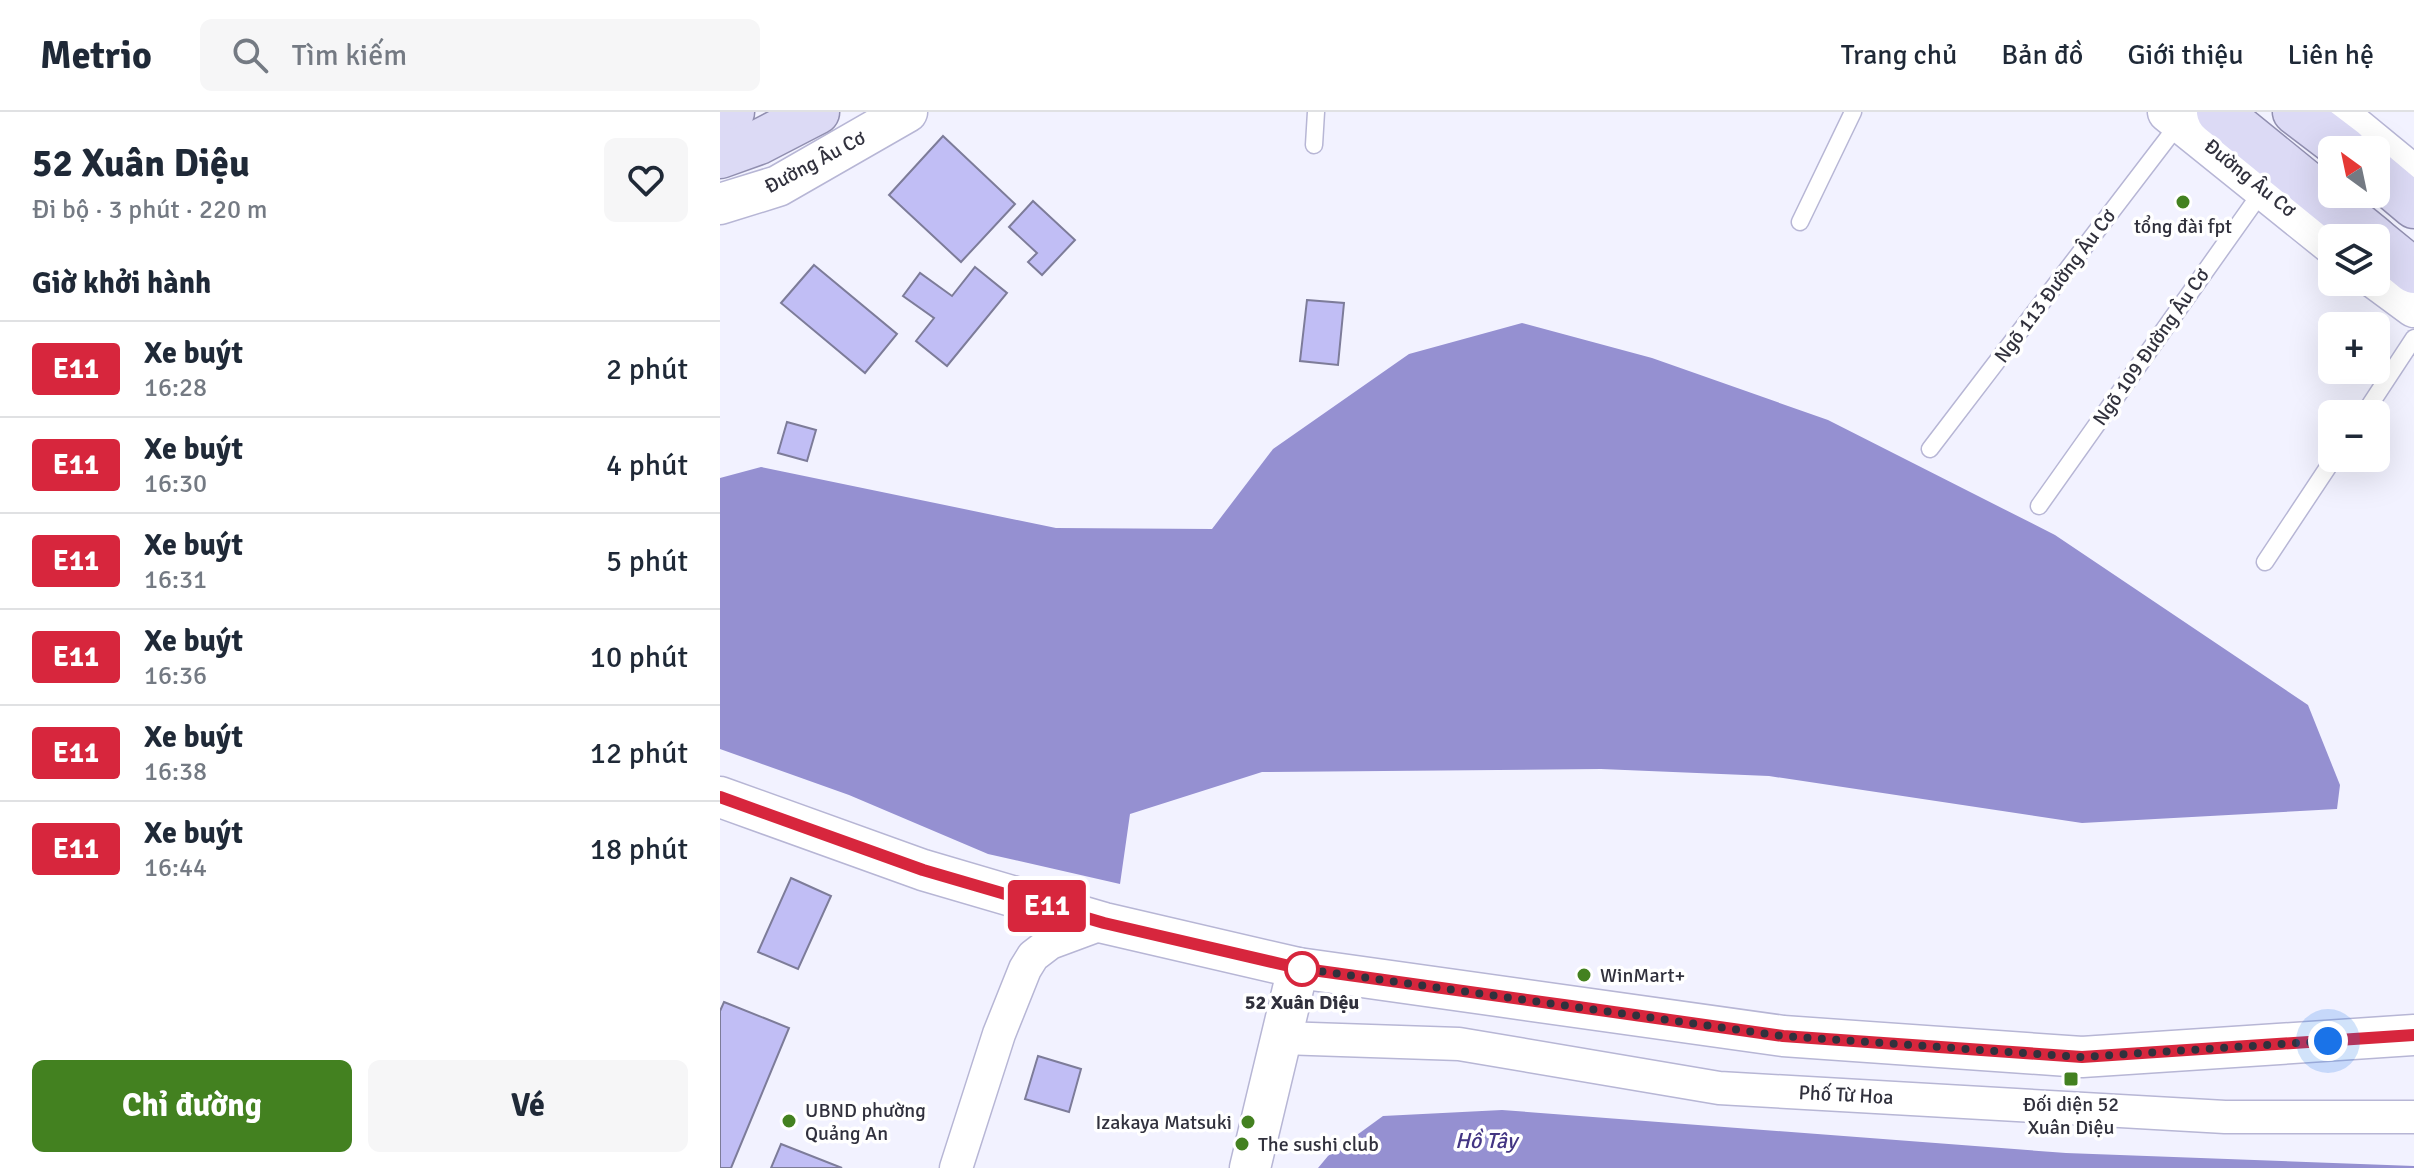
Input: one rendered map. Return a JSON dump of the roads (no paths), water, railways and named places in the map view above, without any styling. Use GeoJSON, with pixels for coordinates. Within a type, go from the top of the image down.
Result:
{"type":"FeatureCollection","features":[{"type":"Feature","properties":{"kind":"main road"},"geometry":{"type":"LineString","coordinates":[[720,117],[732,112]]}},
{"type":"Feature","properties":{"kind":"main road"},"geometry":{"type":"LineString","coordinates":[[720,156],[759,142],[817,112]]}},
{"type":"Feature","properties":{"kind":"main road"},"geometry":{"type":"LineString","coordinates":[[2295,112],[2327,136]]}},
{"type":"Feature","properties":{"kind":"main road","name":"Đường Âu Cơ"},"geometry":{"type":"LineString","coordinates":[[2189,115],[2396,265]]}},
{"type":"Feature","properties":{"kind":"main road"},"geometry":{"type":"LineString","coordinates":[[2390,186],[2414,206]]}},
{"type":"Feature","properties":{"kind":"street","name":"Đường Âu Cơ"},"geometry":{"type":"LineString","coordinates":[[720,204],[778,186],[907,112]]}},
{"type":"Feature","properties":{"kind":"street"},"geometry":{"type":"LineString","coordinates":[[2336,112],[2414,176]]}},
{"type":"Feature","properties":{"kind":"street","name":"Đường Âu Cơ"},"geometry":{"type":"LineString","coordinates":[[2189,115],[2264,189],[2318,233]]}},
{"type":"Feature","properties":{"kind":"street"},"geometry":{"type":"LineString","coordinates":[[720,797],[923,870],[1104,923],[1298,968],[1783,1036],[2082,1057],[2414,1035]]}},
{"type":"Feature","properties":{"kind":"street"},"geometry":{"type":"LineString","coordinates":[[956,1168],[999,1034],[1025,969],[1033,956],[1050,943],[1104,923]]}},
{"type":"Feature","properties":{"kind":"street"},"geometry":{"type":"LineString","coordinates":[[1250,1168],[1298,968]]}},
{"type":"Feature","properties":{"kind":"street","name":"Phố Từ Hoa"},"geometry":{"type":"LineString","coordinates":[[1282,1038],[1459,1044],[1719,1088],[2225,1117],[2414,1117]]}},
{"type":"Feature","properties":{"kind":"lane"},"geometry":{"type":"LineString","coordinates":[[1314,145],[1316,112]]}},
{"type":"Feature","properties":{"kind":"lane"},"geometry":{"type":"LineString","coordinates":[[1800,222],[1853,112]]}},
{"type":"Feature","properties":{"kind":"lane","name":"Ngõ 113 Đường Âu Cơ"},"geometry":{"type":"LineString","coordinates":[[1930,449],[2189,115]]}},
{"type":"Feature","properties":{"kind":"lane","name":"Ngõ 109 Đường Âu Cơ"},"geometry":{"type":"LineString","coordinates":[[2039,506],[2264,189]]}},
{"type":"Feature","properties":{"kind":"lane"},"geometry":{"type":"LineString","coordinates":[[2373,400],[2414,338]]}},
{"type":"Feature","properties":{"kind":"lane"},"geometry":{"type":"LineString","coordinates":[[2265,562],[2325,472]]}},
{"type":"Feature","properties":{"kind":"water"},"geometry":{"type":"Polygon","coordinates":[[[1522,323],[1652,358],[1828,420],[2055,535],[2308,705],[2340,785],[2337,809],[2082,823],[1769,776],[1601,769],[1262,772],[1130,814],[1120,884],[988,854],[849,795],[720,749],[720,478],[761,467],[1056,528],[1212,529],[1273,449],[1409,354],[1522,323]]]}},
{"type":"Feature","properties":{"kind":"water","name":"Hồ Tây"},"geometry":{"type":"Polygon","coordinates":[[[1502,1110],[2066,1153],[2414,1168],[1318,1168],[1328,1156],[1383,1116],[1502,1110]]]}},
{"type":"Feature","properties":{"kind":"place","name":"tổng đài fpt"},"geometry":{"type":"Point","coordinates":[2183,202]}},
{"type":"Feature","properties":{"kind":"place","name":"52 Xuân Diệu"},"geometry":{"type":"Point","coordinates":[1302,969]}},
{"type":"Feature","properties":{"kind":"place","name":"WinMart+"},"geometry":{"type":"Point","coordinates":[1584,975]}},
{"type":"Feature","properties":{"kind":"place","name":"Đối diện 52 Xuân Diệu"},"geometry":{"type":"Point","coordinates":[2071,1079]}},
{"type":"Feature","properties":{"kind":"place","name":"UBND phường Quảng An"},"geometry":{"type":"Point","coordinates":[789,1121]}},
{"type":"Feature","properties":{"kind":"place","name":"Izakaya Matsuki"},"geometry":{"type":"Point","coordinates":[1248,1122]}},
{"type":"Feature","properties":{"kind":"place","name":"The sushi club"},"geometry":{"type":"Point","coordinates":[1242,1144]}}]}
